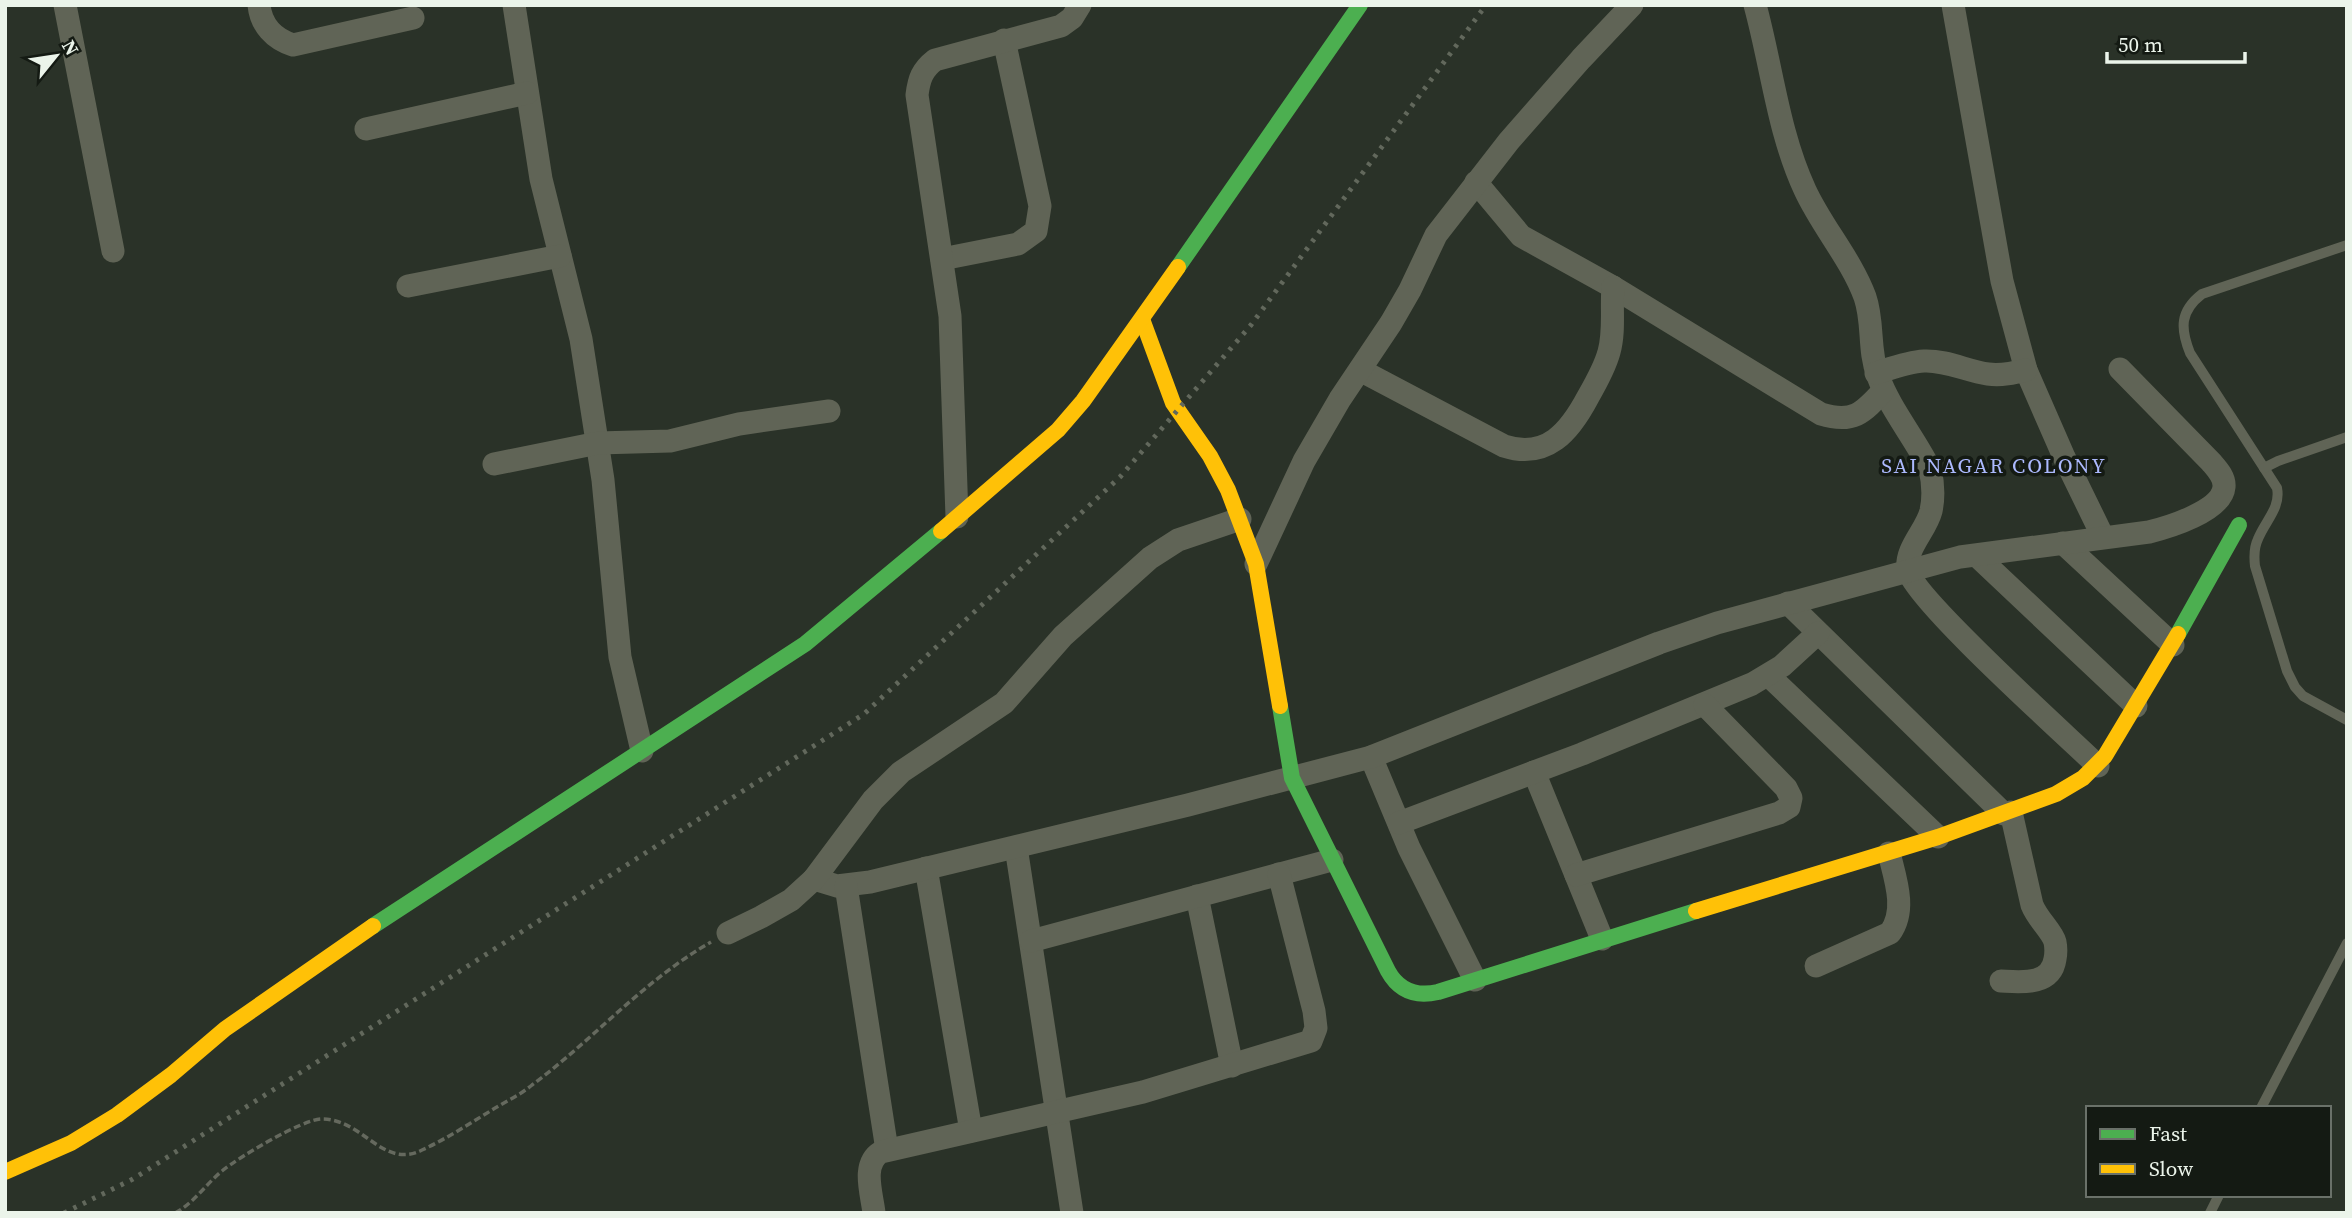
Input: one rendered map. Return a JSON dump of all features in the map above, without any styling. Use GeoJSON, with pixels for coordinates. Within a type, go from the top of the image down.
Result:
{"type":"FeatureCollection","features":[{"type":"Feature","properties":{"kind":"street"},"geometry":{"type":"LineString","coordinates":[[65,5],[113,251]]}},
{"type":"Feature","properties":{"kind":"street"},"geometry":{"type":"LineString","coordinates":[[259,5],[260,13],[271,32],[293,45],[413,19]]}},
{"type":"Feature","properties":{"kind":"street"},"geometry":{"type":"LineString","coordinates":[[514,5],[541,179],[581,339],[598,443],[620,657],[642,751]]}},
{"type":"Feature","properties":{"kind":"street"},"geometry":{"type":"LineString","coordinates":[[957,517],[950,316],[916,95],[918,80],[925,68],[935,60],[1061,26],[1072,18],[1080,5]]}},
{"type":"Feature","properties":{"kind":"street"},"geometry":{"type":"LineString","coordinates":[[5,1172],[71,1143],[117,1115],[171,1075],[225,1029],[380,921],[805,644],[996,485],[1058,430],[1083,401],[1360,5]]}},
{"type":"Feature","properties":{"kind":"street"},"geometry":{"type":"LineString","coordinates":[[1256,564],[1304,461],[1391,323],[1436,234],[1542,102],[1632,5]]}},
{"type":"Feature","properties":{"kind":"street"},"geometry":{"type":"LineString","coordinates":[[1755,5],[1793,162],[1805,191],[1847,262],[1865,299],[1869,316],[1870,347],[1880,382],[1930,468],[1933,480],[1931,510],[1911,551],[1908,571],[1913,581],[1944,618],[2098,766]]}},
{"type":"Feature","properties":{"kind":"street"},"geometry":{"type":"LineString","coordinates":[[1953,5],[2002,281],[2026,370],[2064,457],[2104,537]]}},
{"type":"Feature","properties":{"kind":"street"},"geometry":{"type":"LineString","coordinates":[[942,259],[1018,244],[1036,231],[1040,206],[1004,40]]}},
{"type":"Feature","properties":{"kind":"street"},"geometry":{"type":"LineString","coordinates":[[366,129],[527,93]]}},
{"type":"Feature","properties":{"kind":"street"},"geometry":{"type":"LineString","coordinates":[[1476,182],[1521,236],[1613,287],[1821,414],[1835,418],[1851,418],[1867,409],[1880,382],[1923,361],[1990,374],[2003,375],[2026,370]]}},
{"type":"Feature","properties":{"kind":"street"},"geometry":{"type":"LineString","coordinates":[[408,286],[560,256]]}},
{"type":"Feature","properties":{"kind":"street"},"geometry":{"type":"LineString","coordinates":[[1360,370],[1504,446],[1517,450],[1542,446],[1558,439],[1576,421],[1609,353],[1613,331],[1613,287]]}},
{"type":"Feature","properties":{"kind":"street"},"geometry":{"type":"LineString","coordinates":[[1142,319],[1173,403],[1210,456],[1240,519],[1256,564],[1292,778],[1388,971],[1394,982],[1408,992],[1426,995],[1938,838],[2074,785],[2098,766],[2136,706],[2173,645],[2239,524]]}},
{"type":"Feature","properties":{"kind":"street"},"geometry":{"type":"LineString","coordinates":[[814,879],[846,886],[1016,847],[1371,757],[1659,643],[1717,623],[1908,571],[1960,558],[2149,532],[2176,525],[2201,513],[2220,498],[2224,487],[2221,474],[2120,369]]}},
{"type":"Feature","properties":{"kind":"street"},"geometry":{"type":"LineString","coordinates":[[494,464],[598,443],[670,441],[739,424],[829,411]]}},
{"type":"Feature","properties":{"kind":"street"},"geometry":{"type":"LineString","coordinates":[[728,933],[791,900],[814,879],[873,800],[901,772],[1004,703],[1063,636],[1150,558],[1178,540],[1240,519]]}},
{"type":"Feature","properties":{"kind":"street"},"geometry":{"type":"LineString","coordinates":[[2063,543],[2173,645]]}},
{"type":"Feature","properties":{"kind":"street"},"geometry":{"type":"LineString","coordinates":[[1977,556],[2136,706]]}},
{"type":"Feature","properties":{"kind":"street"},"geometry":{"type":"LineString","coordinates":[[1788,604],[2007,813],[2032,905],[2037,918],[2055,943],[2056,951],[2053,968],[2039,980],[2001,981]]}},
{"type":"Feature","properties":{"kind":"street"},"geometry":{"type":"LineString","coordinates":[[1399,823],[1705,705],[1769,676],[1818,633]]}},
{"type":"Feature","properties":{"kind":"street"},"geometry":{"type":"LineString","coordinates":[[1769,676],[1938,838]]}},
{"type":"Feature","properties":{"kind":"street"},"geometry":{"type":"LineString","coordinates":[[1576,875],[1779,813],[1789,807],[1791,798],[1786,788],[1705,705]]}},
{"type":"Feature","properties":{"kind":"street"},"geometry":{"type":"LineString","coordinates":[[1371,757],[1431,893],[1475,980]]}},
{"type":"Feature","properties":{"kind":"street"},"geometry":{"type":"LineString","coordinates":[[1534,772],[1602,939]]}},
{"type":"Feature","properties":{"kind":"street"},"geometry":{"type":"LineString","coordinates":[[1016,847],[1072,1213]]}},
{"type":"Feature","properties":{"kind":"street"},"geometry":{"type":"LineString","coordinates":[[1816,966],[1890,933],[1896,926],[1899,912],[1889,853]]}},
{"type":"Feature","properties":{"kind":"street"},"geometry":{"type":"LineString","coordinates":[[1031,941],[1332,860]]}},
{"type":"Feature","properties":{"kind":"street"},"geometry":{"type":"LineString","coordinates":[[926,868],[971,1131]]}},
{"type":"Feature","properties":{"kind":"street"},"geometry":{"type":"LineString","coordinates":[[874,1213],[869,1169],[871,1160],[887,1150],[1143,1091],[1311,1041],[1316,1028],[1314,1011],[1279,874]]}},
{"type":"Feature","properties":{"kind":"street"},"geometry":{"type":"LineString","coordinates":[[846,886],[887,1150]]}},
{"type":"Feature","properties":{"kind":"street"},"geometry":{"type":"LineString","coordinates":[[1197,896],[1232,1066]]}},
{"type":"Feature","properties":{"kind":"lane"},"geometry":{"type":"LineString","coordinates":[[2347,245],[2215,288],[2195,299],[2184,316],[2185,341],[2190,353],[2277,488],[2278,496],[2272,514],[2255,548],[2255,566],[2287,671],[2295,688],[2303,696],[2347,720]]}},
{"type":"Feature","properties":{"kind":"lane"},"geometry":{"type":"LineString","coordinates":[[2264,468],[2347,438]]}},
{"type":"Feature","properties":{"kind":"lane"},"geometry":{"type":"LineString","coordinates":[[2263,1106],[2347,943]]}},
{"type":"Feature","properties":{"kind":"lane"},"geometry":{"type":"LineString","coordinates":[[2210,1213],[2217,1197]]}},
{"type":"Feature","properties":{"kind":"path"},"geometry":{"type":"LineString","coordinates":[[174,1213],[183,1208],[221,1171],[280,1136],[320,1119],[348,1126],[369,1137],[384,1150],[401,1156],[442,1141],[531,1086],[661,974],[728,933]]}},
{"type":"Feature","properties":{"kind":"railway"},"geometry":{"type":"LineString","coordinates":[[64,1213],[133,1179],[864,714],[1120,477],[1251,325],[1486,5]]}},
{"type":"Feature","properties":{"kind":"traffic: fast"},"geometry":{"type":"LineString","coordinates":[[1178,267],[1360,5]]}},
{"type":"Feature","properties":{"kind":"traffic: fast"},"geometry":{"type":"LineString","coordinates":[[2178,634],[2239,525]]}},
{"type":"Feature","properties":{"kind":"traffic: fast"},"geometry":{"type":"LineString","coordinates":[[373,926],[805,644],[941,531]]}},
{"type":"Feature","properties":{"kind":"traffic: fast"},"geometry":{"type":"LineString","coordinates":[[1280,706],[1292,778],[1388,971],[1397,983],[1409,991],[1422,994],[1438,992],[1696,911]]}},
{"type":"Feature","properties":{"kind":"traffic: slow"},"geometry":{"type":"LineString","coordinates":[[941,531],[1058,430],[1083,401],[1178,267]]}},
{"type":"Feature","properties":{"kind":"traffic: slow"},"geometry":{"type":"LineString","coordinates":[[1142,319],[1173,403],[1210,456],[1228,490],[1256,564],[1280,706]]}},
{"type":"Feature","properties":{"kind":"traffic: slow"},"geometry":{"type":"LineString","coordinates":[[1696,911],[1938,837],[2056,794],[2083,778],[2105,756],[2178,634]]}},
{"type":"Feature","properties":{"kind":"traffic: slow"},"geometry":{"type":"LineString","coordinates":[[5,1172],[71,1143],[117,1115],[171,1075],[225,1029],[373,926]]}},
{"type":"Feature","properties":{"kind":"district","name":"SAI NAGAR COLONY"},"geometry":{"type":"Point","coordinates":[1994,465]}}]}
